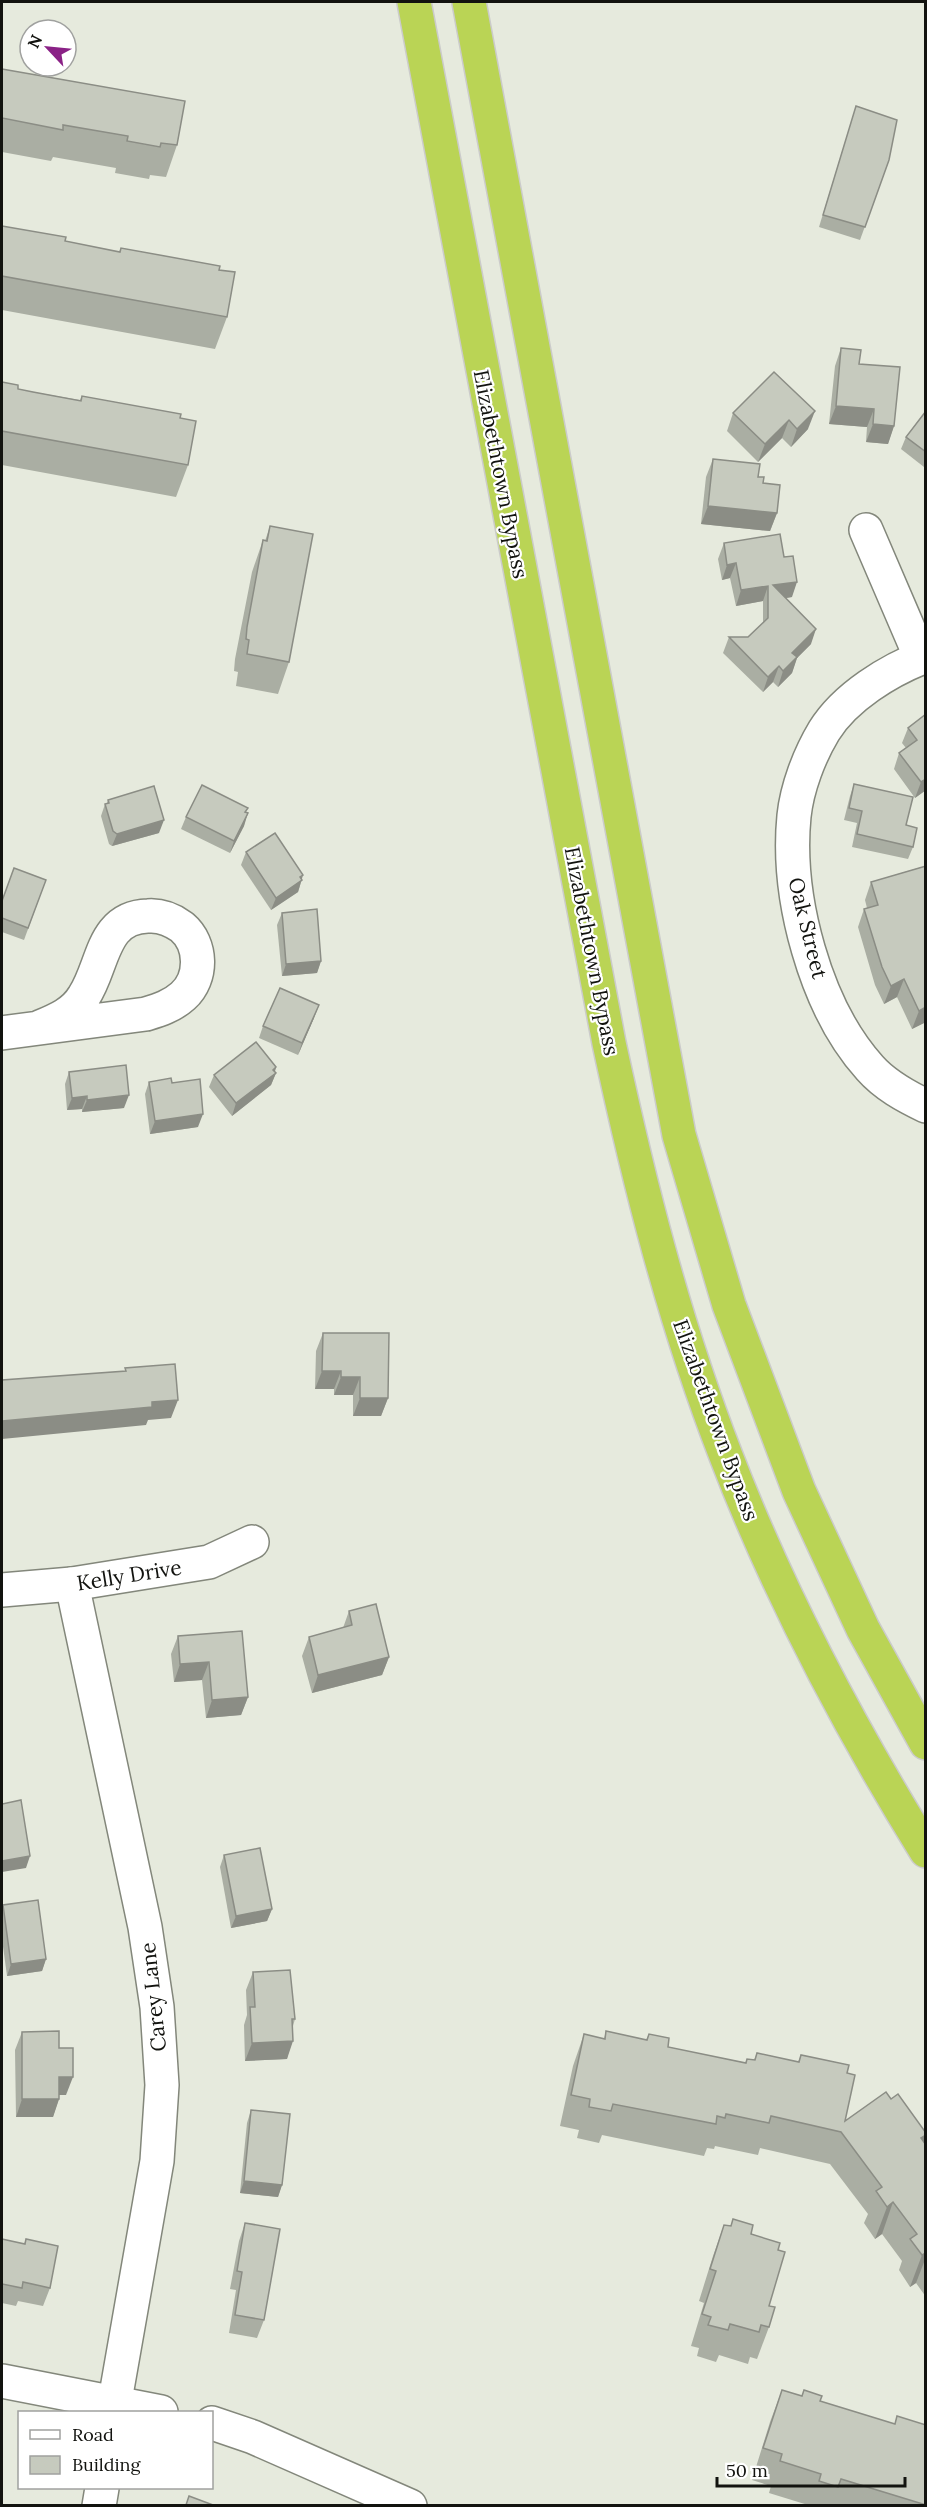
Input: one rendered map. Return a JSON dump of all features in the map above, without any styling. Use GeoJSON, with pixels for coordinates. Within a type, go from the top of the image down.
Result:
{"type":"FeatureCollection","features":[{"type":"Feature","properties":{"kind":"highway","name":"Elizabethtown Bypass"},"geometry":{"type":"LineString","coordinates":[[414,2],[609,1042],[655,1238],[696,1372],[759,1538],[837,1700],[881,1779],[926,1851]]}},
{"type":"Feature","properties":{"kind":"highway"},"geometry":{"type":"LineString","coordinates":[[469,2],[678,1135],[729,1305],[799,1491],[863,1629],[926,1743]]}},
{"type":"Feature","properties":{"kind":"street"},"geometry":{"type":"LineString","coordinates":[[866,531],[923,657]]}},
{"type":"Feature","properties":{"kind":"street","name":"Oak Street"},"geometry":{"type":"LineString","coordinates":[[923,657],[880,679],[860,694],[824,730],[798,793],[794,817],[793,874],[816,971],[838,1023],[871,1069],[892,1088],[926,1106]]}},
{"type":"Feature","properties":{"kind":"street"},"geometry":{"type":"LineString","coordinates":[[2,1033],[40,1028],[146,1014],[167,1007],[184,996],[195,979],[198,960],[194,942],[183,928],[170,919],[148,916],[127,920],[118,926],[104,945],[91,982],[79,1003],[59,1019],[40,1028]]}},
{"type":"Feature","properties":{"kind":"street","name":"Kelly Drive"},"geometry":{"type":"LineString","coordinates":[[2,1590],[72,1584],[209,1562],[252,1542]]}},
{"type":"Feature","properties":{"kind":"street","name":"Carey Lane"},"geometry":{"type":"LineString","coordinates":[[72,1584],[145,1927],[157,2007],[162,2085],[157,2161],[114,2408]]}},
{"type":"Feature","properties":{"kind":"street"},"geometry":{"type":"LineString","coordinates":[[2,2381],[114,2408],[149,2411]]}},
{"type":"Feature","properties":{"kind":"street"},"geometry":{"type":"LineString","coordinates":[[213,2423],[253,2437],[410,2505]]}},
{"type":"Feature","properties":{"kind":"street"},"geometry":{"type":"LineString","coordinates":[[99,2505],[102,2489]]}},
{"type":"Feature","properties":{"kind":"building"},"geometry":{"type":"Polygon","coordinates":[[[2,69],[18,72],[18,78],[53,78],[185,101],[177,145],[161,143],[160,147],[127,141],[128,136],[63,125],[63,130],[2,118],[2,69]]]}},
{"type":"Feature","properties":{"kind":"building"},"geometry":{"type":"Polygon","coordinates":[[[856,106],[897,120],[889,160],[865,227],[823,215],[856,106]]]}},
{"type":"Feature","properties":{"kind":"building"},"geometry":{"type":"Polygon","coordinates":[[[2,226],[66,237],[65,241],[120,252],[121,248],[220,266],[219,270],[235,272],[227,317],[2,276],[2,226]]]}},
{"type":"Feature","properties":{"kind":"building"},"geometry":{"type":"Polygon","coordinates":[[[841,348],[861,350],[859,364],[900,367],[894,426],[873,424],[874,409],[836,406],[841,348]]]}},
{"type":"Feature","properties":{"kind":"building"},"geometry":{"type":"Polygon","coordinates":[[[774,372],[815,411],[797,429],[789,420],[765,444],[733,413],[774,372]]]}},
{"type":"Feature","properties":{"kind":"building"},"geometry":{"type":"Polygon","coordinates":[[[2,382],[18,385],[18,389],[81,401],[82,396],[181,414],[180,418],[196,421],[188,465],[2,431],[2,382]]]}},
{"type":"Feature","properties":{"kind":"building"},"geometry":{"type":"Polygon","coordinates":[[[926,411],[926,452],[906,437],[926,411]]]}},
{"type":"Feature","properties":{"kind":"building"},"geometry":{"type":"Polygon","coordinates":[[[713,459],[760,464],[758,477],[764,477],[763,483],[780,485],[777,513],[708,506],[713,459]]]}},
{"type":"Feature","properties":{"kind":"building"},"geometry":{"type":"Polygon","coordinates":[[[270,526],[313,534],[289,662],[247,654],[249,640],[246,639],[247,627],[263,540],[267,541],[270,526]]]}},
{"type":"Feature","properties":{"kind":"building"},"geometry":{"type":"Polygon","coordinates":[[[780,534],[784,557],[793,556],[797,582],[773,585],[816,629],[792,653],[797,657],[783,671],[779,666],[768,677],[729,637],[748,637],[768,618],[768,586],[741,590],[736,563],[727,565],[724,543],[780,534]]]}},
{"type":"Feature","properties":{"kind":"building"},"geometry":{"type":"Polygon","coordinates":[[[926,714],[926,779],[921,782],[899,753],[917,740],[908,728],[926,714]]]}},
{"type":"Feature","properties":{"kind":"building"},"geometry":{"type":"Polygon","coordinates":[[[854,784],[913,797],[906,825],[917,828],[913,847],[857,834],[862,811],[849,808],[854,784]]]}},
{"type":"Feature","properties":{"kind":"building"},"geometry":{"type":"Polygon","coordinates":[[[202,785],[248,808],[245,812],[248,813],[234,841],[186,817],[202,785]]]}},
{"type":"Feature","properties":{"kind":"building"},"geometry":{"type":"Polygon","coordinates":[[[154,786],[164,820],[117,834],[113,831],[105,804],[109,803],[108,800],[154,786]]]}},
{"type":"Feature","properties":{"kind":"building"},"geometry":{"type":"Polygon","coordinates":[[[275,833],[303,875],[300,877],[302,880],[276,898],[246,852],[275,833]]]}},
{"type":"Feature","properties":{"kind":"building"},"geometry":{"type":"Polygon","coordinates":[[[926,866],[926,1007],[919,1011],[904,979],[891,986],[882,967],[864,909],[878,905],[871,882],[926,866]]]}},
{"type":"Feature","properties":{"kind":"building"},"geometry":{"type":"Polygon","coordinates":[[[14,868],[46,880],[28,928],[2,918],[2,901],[14,868]]]}},
{"type":"Feature","properties":{"kind":"building"},"geometry":{"type":"Polygon","coordinates":[[[317,909],[321,961],[286,964],[282,913],[317,909]]]}},
{"type":"Feature","properties":{"kind":"building"},"geometry":{"type":"Polygon","coordinates":[[[280,988],[319,1005],[302,1043],[263,1026],[280,988]]]}},
{"type":"Feature","properties":{"kind":"building"},"geometry":{"type":"Polygon","coordinates":[[[256,1042],[276,1067],[273,1070],[276,1073],[236,1103],[214,1075],[256,1042]]]}},
{"type":"Feature","properties":{"kind":"building"},"geometry":{"type":"Polygon","coordinates":[[[126,1065],[129,1095],[87,1100],[87,1096],[72,1098],[69,1072],[126,1065]]]}},
{"type":"Feature","properties":{"kind":"building"},"geometry":{"type":"Polygon","coordinates":[[[171,1078],[172,1083],[200,1079],[203,1114],[155,1121],[149,1082],[171,1078]]]}},
{"type":"Feature","properties":{"kind":"building"},"geometry":{"type":"Polygon","coordinates":[[[323,1333],[389,1333],[388,1398],[360,1398],[360,1377],[341,1377],[341,1371],[322,1371],[323,1333]]]}},
{"type":"Feature","properties":{"kind":"building"},"geometry":{"type":"Polygon","coordinates":[[[175,1364],[178,1400],[152,1402],[152,1407],[2,1421],[2,1380],[126,1371],[125,1368],[175,1364]]]}},
{"type":"Feature","properties":{"kind":"building"},"geometry":{"type":"Polygon","coordinates":[[[376,1604],[389,1657],[318,1675],[309,1637],[352,1625],[349,1611],[376,1604]]]}},
{"type":"Feature","properties":{"kind":"building"},"geometry":{"type":"Polygon","coordinates":[[[242,1631],[248,1697],[212,1700],[209,1662],[180,1664],[178,1636],[242,1631]]]}},
{"type":"Feature","properties":{"kind":"building"},"geometry":{"type":"Polygon","coordinates":[[[21,1800],[30,1856],[2,1861],[2,1804],[21,1800]]]}},
{"type":"Feature","properties":{"kind":"building"},"geometry":{"type":"Polygon","coordinates":[[[260,1848],[272,1909],[236,1916],[224,1855],[260,1848]]]}},
{"type":"Feature","properties":{"kind":"building"},"geometry":{"type":"Polygon","coordinates":[[[38,1900],[46,1959],[11,1964],[3,1905],[38,1900]]]}},
{"type":"Feature","properties":{"kind":"building"},"geometry":{"type":"Polygon","coordinates":[[[290,1970],[295,2019],[292,2019],[293,2041],[252,2043],[250,2007],[255,2007],[253,1972],[290,1970]]]}},
{"type":"Feature","properties":{"kind":"building"},"geometry":{"type":"Polygon","coordinates":[[[59,2031],[59,2048],[73,2048],[73,2077],[59,2077],[59,2099],[22,2099],[22,2032],[59,2031]]]}},
{"type":"Feature","properties":{"kind":"building"},"geometry":{"type":"Polygon","coordinates":[[[606,2031],[647,2040],[649,2034],[669,2038],[668,2047],[746,2063],[747,2059],[755,2060],[757,2053],[799,2062],[801,2055],[849,2065],[847,2073],[855,2075],[845,2121],[886,2092],[891,2099],[898,2094],[926,2133],[921,2138],[926,2145],[926,2253],[922,2255],[910,2239],[917,2234],[893,2202],[887,2207],[876,2191],[882,2187],[841,2132],[771,2116],[769,2123],[726,2114],[725,2118],[717,2116],[716,2124],[613,2104],[611,2111],[589,2107],[590,2099],[571,2095],[584,2034],[605,2039],[606,2031]]]}},
{"type":"Feature","properties":{"kind":"building"},"geometry":{"type":"Polygon","coordinates":[[[251,2110],[290,2114],[282,2185],[244,2181],[251,2110]]]}},
{"type":"Feature","properties":{"kind":"building"},"geometry":{"type":"Polygon","coordinates":[[[733,2219],[753,2225],[751,2234],[780,2243],[778,2250],[785,2252],[769,2306],[775,2307],[769,2327],[761,2325],[759,2332],[730,2324],[728,2330],[708,2325],[711,2317],[702,2314],[716,2271],[710,2269],[724,2225],[731,2226],[733,2219]]]}},
{"type":"Feature","properties":{"kind":"building"},"geometry":{"type":"Polygon","coordinates":[[[245,2223],[280,2229],[264,2320],[235,2315],[242,2272],[237,2271],[245,2223]]]}},
{"type":"Feature","properties":{"kind":"building"},"geometry":{"type":"Polygon","coordinates":[[[2,2239],[25,2244],[26,2239],[58,2246],[50,2288],[23,2282],[22,2288],[2,2284],[2,2239]]]}},
{"type":"Feature","properties":{"kind":"building"},"geometry":{"type":"Polygon","coordinates":[[[782,2390],[802,2396],[804,2390],[822,2396],[820,2401],[895,2424],[897,2416],[926,2425],[926,2505],[841,2479],[838,2487],[819,2481],[821,2474],[780,2461],[782,2454],[763,2448],[782,2390]]]}},
{"type":"Feature","properties":{"kind":"building"},"geometry":{"type":"Polygon","coordinates":[[[189,2496],[213,2505],[186,2505],[189,2496]]]}}]}
